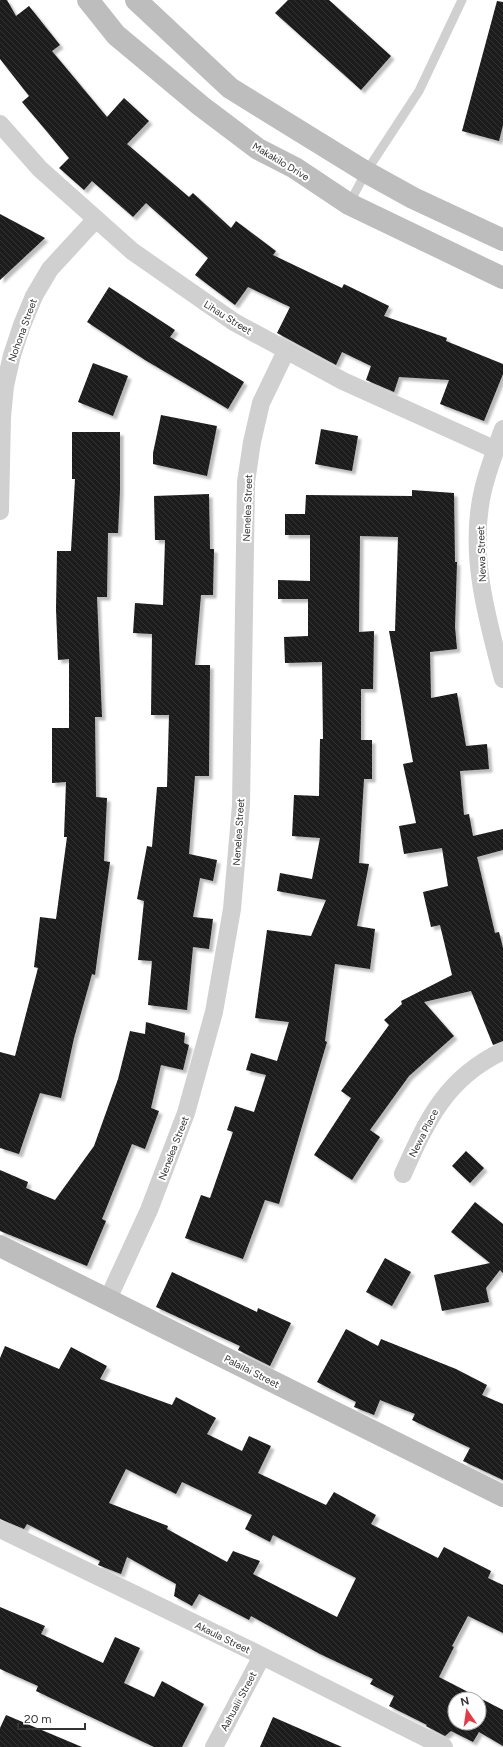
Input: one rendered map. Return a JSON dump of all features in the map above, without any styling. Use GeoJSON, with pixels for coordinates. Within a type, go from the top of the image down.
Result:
{"type":"FeatureCollection","features":[{"type":"Feature","properties":{"kind":"main road","name":"Makakilo Drive"},"geometry":{"type":"LineString","coordinates":[[88,0],[116,35],[201,106],[258,149],[295,168],[349,204],[503,278]]}},
{"type":"Feature","properties":{"kind":"main road"},"geometry":{"type":"LineString","coordinates":[[136,0],[230,88],[366,172],[413,198],[503,240]]}},
{"type":"Feature","properties":{"kind":"main road","name":"Palailai Street"},"geometry":{"type":"LineString","coordinates":[[0,1246],[503,1496]]}},
{"type":"Feature","properties":{"kind":"street","name":"Lihau Street"},"geometry":{"type":"LineString","coordinates":[[0,124],[40,169],[132,251],[234,322],[343,381],[496,450]]}},
{"type":"Feature","properties":{"kind":"street","name":"Nohona Street"},"geometry":{"type":"LineString","coordinates":[[0,511],[2,417],[5,386],[12,355],[34,296],[50,269],[96,219]]}},
{"type":"Feature","properties":{"kind":"street","name":"Nenelea Street"},"geometry":{"type":"LineString","coordinates":[[108,1299],[149,1210],[186,1113],[214,1012],[232,909],[241,805],[246,482],[252,442],[261,403],[286,351]]}},
{"type":"Feature","properties":{"kind":"street","name":"Newa Street"},"geometry":{"type":"LineString","coordinates":[[503,429],[483,490],[479,527],[479,564],[483,600],[503,679]]}},
{"type":"Feature","properties":{"kind":"street","name":"Newa Place"},"geometry":{"type":"LineString","coordinates":[[403,1174],[424,1128],[447,1093],[477,1066],[503,1051]]}},
{"type":"Feature","properties":{"kind":"street","name":"Akaula Street"},"geometry":{"type":"LineString","coordinates":[[0,1529],[262,1656],[444,1747]]}},
{"type":"Feature","properties":{"kind":"street","name":"Aahualii Street"},"geometry":{"type":"LineString","coordinates":[[214,1747],[262,1656]]}},
{"type":"Feature","properties":{"kind":"lane"},"geometry":{"type":"LineString","coordinates":[[349,204],[366,172],[419,91],[462,0]]}},
{"type":"Feature","properties":{"kind":"building"},"geometry":{"type":"Polygon","coordinates":[[[0,0],[7,0],[16,16],[29,6],[60,45],[52,51],[107,117],[124,98],[149,121],[127,144],[189,197],[193,193],[231,228],[236,221],[276,251],[273,255],[342,288],[344,284],[389,306],[384,316],[447,338],[446,341],[503,364],[503,374],[484,421],[440,404],[449,380],[399,377],[394,392],[366,380],[371,366],[342,352],[336,365],[277,333],[290,307],[248,287],[235,305],[195,275],[208,258],[146,203],[133,217],[92,181],[84,190],[59,168],[69,158],[22,102],[29,96],[0,59],[0,0]]]}},
{"type":"Feature","properties":{"kind":"building"},"geometry":{"type":"Polygon","coordinates":[[[288,0],[329,0],[391,56],[361,90],[275,13],[288,0]]]}},
{"type":"Feature","properties":{"kind":"building"},"geometry":{"type":"Polygon","coordinates":[[[497,1],[503,2],[503,125],[499,141],[462,131],[497,1]]]}},
{"type":"Feature","properties":{"kind":"building"},"geometry":{"type":"Polygon","coordinates":[[[0,214],[45,238],[0,280],[0,214]]]}},
{"type":"Feature","properties":{"kind":"building"},"geometry":{"type":"Polygon","coordinates":[[[109,287],[175,330],[170,337],[244,382],[228,409],[145,360],[87,322],[109,287]]]}},
{"type":"Feature","properties":{"kind":"building"},"geometry":{"type":"Polygon","coordinates":[[[93,363],[128,376],[113,416],[78,402],[93,363]]]}},
{"type":"Feature","properties":{"kind":"building"},"geometry":{"type":"Polygon","coordinates":[[[161,415],[217,426],[207,476],[153,464],[153,453],[161,415]]]}},
{"type":"Feature","properties":{"kind":"building"},"geometry":{"type":"Polygon","coordinates":[[[321,429],[358,436],[352,471],[315,464],[321,429]]]}},
{"type":"Feature","properties":{"kind":"building"},"geometry":{"type":"Polygon","coordinates":[[[72,432],[120,432],[118,533],[108,533],[107,597],[97,597],[102,717],[95,717],[96,797],[107,798],[104,861],[110,862],[95,975],[92,974],[74,1038],[61,1098],[40,1093],[19,1154],[0,1148],[0,1052],[15,1056],[38,968],[34,967],[40,917],[56,919],[67,837],[64,837],[66,782],[52,783],[52,728],[69,728],[69,659],[58,660],[56,609],[57,551],[71,551],[75,479],[72,479],[72,432]]]}},
{"type":"Feature","properties":{"kind":"building"},"geometry":{"type":"Polygon","coordinates":[[[412,490],[454,493],[455,562],[457,562],[455,627],[457,649],[430,652],[431,698],[457,693],[466,746],[487,744],[489,769],[460,771],[464,815],[469,814],[473,836],[503,829],[503,850],[477,857],[495,933],[499,932],[503,948],[503,1041],[493,1045],[471,991],[424,1002],[454,1036],[409,1076],[370,1130],[380,1137],[352,1180],[314,1155],[351,1098],[341,1091],[389,1025],[384,1020],[402,1004],[401,1001],[452,975],[440,925],[431,927],[423,892],[448,886],[442,848],[404,854],[399,826],[416,823],[403,764],[413,762],[389,631],[395,631],[398,537],[360,536],[359,632],[374,631],[373,689],[361,689],[361,740],[372,740],[372,779],[364,779],[359,863],[369,864],[357,926],[375,929],[370,969],[335,964],[325,1041],[327,1042],[279,1204],[265,1200],[243,1259],[185,1238],[201,1195],[210,1198],[233,1132],[227,1130],[235,1106],[254,1112],[266,1075],[246,1070],[251,1053],[277,1061],[289,1022],[255,1018],[267,930],[311,936],[326,900],[277,891],[280,873],[312,879],[320,838],[292,836],[294,795],[319,796],[320,739],[323,739],[322,662],[285,663],[284,637],[308,636],[308,599],[278,599],[278,580],[310,581],[310,535],[285,535],[285,514],[305,514],[306,495],[412,496],[412,490]]]}},
{"type":"Feature","properties":{"kind":"building"},"geometry":{"type":"Polygon","coordinates":[[[209,494],[210,549],[214,549],[213,595],[201,595],[195,665],[210,665],[209,776],[195,776],[189,854],[217,860],[213,881],[200,878],[193,917],[213,919],[209,949],[193,947],[187,1010],[148,1005],[152,961],[138,960],[144,901],[137,899],[147,846],[152,847],[157,787],[167,787],[169,715],[151,715],[152,634],[133,633],[135,603],[163,605],[165,540],[155,540],[154,496],[209,494]]]}},
{"type":"Feature","properties":{"kind":"building"},"geometry":{"type":"Polygon","coordinates":[[[146,1022],[185,1033],[184,1043],[189,1045],[183,1070],[161,1065],[151,1108],[159,1111],[145,1149],[132,1144],[102,1219],[106,1221],[87,1266],[0,1231],[0,1170],[28,1182],[26,1188],[55,1200],[94,1146],[118,1079],[130,1031],[145,1034],[146,1022]]]}},
{"type":"Feature","properties":{"kind":"building"},"geometry":{"type":"Polygon","coordinates":[[[466,1151],[484,1168],[470,1183],[452,1166],[466,1151]]]}},
{"type":"Feature","properties":{"kind":"building"},"geometry":{"type":"Polygon","coordinates":[[[475,1202],[503,1224],[503,1273],[500,1270],[486,1288],[489,1302],[442,1311],[434,1275],[490,1263],[451,1232],[475,1202]]]}},
{"type":"Feature","properties":{"kind":"building"},"geometry":{"type":"Polygon","coordinates":[[[385,1258],[411,1272],[392,1306],[366,1292],[385,1258]]]}},
{"type":"Feature","properties":{"kind":"building"},"geometry":{"type":"Polygon","coordinates":[[[172,1272],[257,1312],[258,1308],[291,1323],[270,1366],[238,1350],[240,1346],[156,1307],[172,1272]]]}},
{"type":"Feature","properties":{"kind":"building"},"geometry":{"type":"Polygon","coordinates":[[[346,1329],[378,1346],[381,1339],[456,1369],[487,1385],[482,1395],[503,1404],[503,1480],[463,1461],[470,1448],[412,1420],[415,1414],[380,1400],[374,1415],[354,1407],[356,1402],[317,1382],[346,1329]]]}},
{"type":"Feature","properties":{"kind":"building"},"geometry":{"type":"Polygon","coordinates":[[[5,1346],[59,1369],[71,1347],[107,1366],[100,1379],[172,1405],[176,1397],[216,1418],[207,1434],[242,1451],[249,1436],[271,1446],[258,1473],[326,1505],[334,1492],[376,1515],[371,1524],[438,1558],[444,1547],[491,1571],[488,1578],[503,1585],[503,1633],[468,1616],[452,1646],[454,1647],[439,1677],[466,1691],[447,1691],[447,1731],[451,1731],[445,1736],[389,1706],[394,1696],[370,1684],[373,1679],[320,1654],[251,1616],[249,1620],[199,1594],[192,1606],[174,1596],[176,1584],[127,1557],[121,1574],[98,1565],[100,1561],[27,1524],[24,1529],[0,1519],[0,1358],[5,1346]],[[126,1469],[109,1503],[168,1526],[167,1529],[227,1562],[233,1551],[260,1561],[253,1574],[337,1617],[356,1578],[273,1535],[270,1542],[245,1529],[252,1515],[182,1482],[176,1494],[126,1469]]]}},
{"type":"Feature","properties":{"kind":"building"},"geometry":{"type":"Polygon","coordinates":[[[0,1607],[45,1626],[41,1634],[103,1663],[115,1637],[140,1648],[124,1683],[154,1697],[162,1681],[204,1704],[182,1747],[154,1747],[36,1691],[38,1686],[0,1669],[0,1607]]]}},
{"type":"Feature","properties":{"kind":"building"},"geometry":{"type":"Polygon","coordinates":[[[487,1702],[503,1710],[503,1746],[479,1732],[473,1742],[451,1731],[487,1731],[487,1702]]]}},
{"type":"Feature","properties":{"kind":"building"},"geometry":{"type":"Polygon","coordinates":[[[6,1715],[82,1747],[0,1747],[0,1728],[6,1715]]]}},
{"type":"Feature","properties":{"kind":"building"},"geometry":{"type":"Polygon","coordinates":[[[273,1717],[342,1747],[260,1747],[273,1717]]]}}]}
